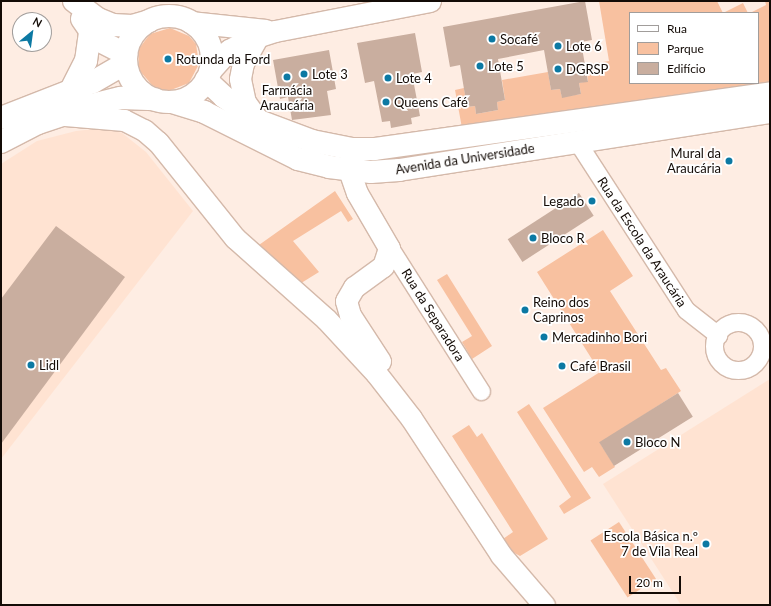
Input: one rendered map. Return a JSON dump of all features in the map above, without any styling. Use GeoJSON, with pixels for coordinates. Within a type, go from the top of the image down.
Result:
{"type":"FeatureCollection","features":[{"type":"Feature","properties":{"kind":"main road"},"geometry":{"type":"LineString","coordinates":[[72,1],[98,19],[113,25],[132,26],[149,21],[173,17],[190,22],[202,32],[210,48],[208,76],[196,92],[164,101],[135,86],[126,58],[110,49],[90,33],[72,1]]}},
{"type":"Feature","properties":{"kind":"main road"},"geometry":{"type":"LineString","coordinates":[[1,118],[93,82],[126,58],[136,32],[149,21]]}},
{"type":"Feature","properties":{"kind":"main road"},"geometry":{"type":"LineString","coordinates":[[71,90],[86,61],[90,33]]}},
{"type":"Feature","properties":{"kind":"main road","name":"Avenida da Universidade"},"geometry":{"type":"LineString","coordinates":[[208,76],[224,97],[259,120],[318,143],[374,149],[770,93]]}},
{"type":"Feature","properties":{"kind":"main road","name":"Avenida da Universidade"},"geometry":{"type":"LineString","coordinates":[[1,142],[61,115],[121,98],[164,101],[204,112],[283,154],[315,164],[348,170],[399,170],[576,140],[770,112]]}},
{"type":"Feature","properties":{"kind":"street"},"geometry":{"type":"LineString","coordinates":[[208,76],[235,46],[267,33],[361,8],[430,1]]}},
{"type":"Feature","properties":{"kind":"street"},"geometry":{"type":"LineString","coordinates":[[190,22],[267,33]]}},
{"type":"Feature","properties":{"kind":"street"},"geometry":{"type":"LineString","coordinates":[[259,120],[246,102],[240,78],[246,56],[267,33]]}},
{"type":"Feature","properties":{"kind":"street"},"geometry":{"type":"LineString","coordinates":[[61,115],[116,118],[138,127],[154,138],[235,238],[355,349],[388,386],[428,443],[501,555],[544,605]]}},
{"type":"Feature","properties":{"kind":"street","name":"Rua da Escola da Araucária"},"geometry":{"type":"LineString","coordinates":[[576,140],[686,310],[718,335]]}},
{"type":"Feature","properties":{"kind":"street","name":"Rua da Separadora"},"geometry":{"type":"LineString","coordinates":[[348,170],[357,193],[385,240],[481,391]]}},
{"type":"Feature","properties":{"kind":"street","name":"Rua da Separadora"},"geometry":{"type":"LineString","coordinates":[[385,240],[389,254],[385,263],[350,290],[347,308],[405,399],[428,443]]}},
{"type":"Feature","properties":{"kind":"shaded area"},"geometry":{"type":"Polygon","coordinates":[[[103,128],[122,133],[146,152],[193,211],[1,459],[1,164],[37,141],[76,131],[103,128]]]}},
{"type":"Feature","properties":{"kind":"shaded area","name":"Escola Básica n.º 7 de Vila Real"},"geometry":{"type":"Polygon","coordinates":[[[770,379],[770,605],[681,605],[603,484],[770,379]]]}},
{"type":"Feature","properties":{"kind":"green space"},"geometry":{"type":"Polygon","coordinates":[[[599,1],[717,1],[722,12],[629,12],[629,84],[757,84],[462,128],[455,90],[464,88],[467,107],[475,106],[476,114],[498,110],[497,102],[505,100],[502,80],[548,72],[551,90],[560,89],[562,97],[581,94],[579,83],[588,81],[586,65],[609,61],[599,1]]]}},
{"type":"Feature","properties":{"kind":"green space"},"geometry":{"type":"Polygon","coordinates":[[[765,1],[770,1],[770,82],[759,84],[759,12],[752,12],[766,5],[765,1]]]}},
{"type":"Feature","properties":{"kind":"green space"},"geometry":{"type":"Polygon","coordinates":[[[743,3],[748,12],[725,12],[743,3]]]}},
{"type":"Feature","properties":{"kind":"green space"},"geometry":{"type":"Polygon","coordinates":[[[170,28],[189,36],[196,44],[199,64],[189,83],[171,90],[161,90],[152,85],[139,70],[138,50],[150,34],[170,28]]]}},
{"type":"Feature","properties":{"kind":"green space"},"geometry":{"type":"Polygon","coordinates":[[[335,191],[353,219],[348,222],[341,211],[293,241],[319,272],[298,285],[252,250],[335,191]]]}},
{"type":"Feature","properties":{"kind":"green space"},"geometry":{"type":"Polygon","coordinates":[[[603,230],[633,276],[610,291],[661,370],[666,368],[681,391],[600,443],[615,467],[599,477],[592,467],[584,472],[543,408],[600,372],[537,272],[603,230]]]}},
{"type":"Feature","properties":{"kind":"green space"},"geometry":{"type":"Polygon","coordinates":[[[447,274],[492,346],[472,359],[462,342],[472,336],[437,280],[447,274]]]}},
{"type":"Feature","properties":{"kind":"green space"},"geometry":{"type":"Polygon","coordinates":[[[529,404],[591,498],[564,514],[559,506],[571,497],[517,412],[529,404]]]}},
{"type":"Feature","properties":{"kind":"green space"},"geometry":{"type":"Polygon","coordinates":[[[469,425],[477,437],[482,433],[548,539],[520,556],[509,550],[503,539],[513,532],[452,436],[469,425]]]}},
{"type":"Feature","properties":{"kind":"green space"},"geometry":{"type":"Polygon","coordinates":[[[619,522],[656,579],[628,598],[590,541],[619,522]]]}},
{"type":"Feature","properties":{"kind":"building"},"geometry":{"type":"Polygon","coordinates":[[[585,1],[592,40],[581,42],[588,82],[579,83],[581,94],[562,98],[560,89],[551,90],[544,50],[498,59],[505,100],[497,102],[498,110],[476,114],[475,106],[467,107],[460,65],[450,67],[443,27],[585,1]]]}},
{"type":"Feature","properties":{"kind":"building","name":"Lote 4"},"geometry":{"type":"Polygon","coordinates":[[[415,33],[422,72],[412,74],[420,116],[411,118],[412,124],[391,128],[390,121],[382,122],[374,81],[365,83],[357,43],[415,33]]]}},
{"type":"Feature","properties":{"kind":"building","name":"Lote 3"},"geometry":{"type":"Polygon","coordinates":[[[329,50],[336,89],[327,91],[331,115],[292,120],[288,97],[280,99],[273,60],[329,50]]]}},
{"type":"Feature","properties":{"kind":"building"},"geometry":{"type":"Polygon","coordinates":[[[579,193],[594,216],[522,262],[508,239],[579,193]]]}},
{"type":"Feature","properties":{"kind":"building","name":"Lidl"},"geometry":{"type":"Polygon","coordinates":[[[56,226],[125,277],[1,444],[1,299],[56,226]]]}},
{"type":"Feature","properties":{"kind":"building"},"geometry":{"type":"Polygon","coordinates":[[[678,393],[693,417],[614,466],[599,442],[678,393]]]}},
{"type":"Feature","properties":{"kind":"place","name":"Socafé"},"geometry":{"type":"Point","coordinates":[492,39]}},
{"type":"Feature","properties":{"kind":"place","name":"Lote 6"},"geometry":{"type":"Point","coordinates":[558,46]}},
{"type":"Feature","properties":{"kind":"place","name":"Rotunda da Ford"},"geometry":{"type":"Point","coordinates":[168,59]}},
{"type":"Feature","properties":{"kind":"place","name":"Lote 5"},"geometry":{"type":"Point","coordinates":[480,66]}},
{"type":"Feature","properties":{"kind":"place","name":"DGRSP"},"geometry":{"type":"Point","coordinates":[558,69]}},
{"type":"Feature","properties":{"kind":"place","name":"Lote 3"},"geometry":{"type":"Point","coordinates":[304,74]}},
{"type":"Feature","properties":{"kind":"place","name":"Farmácia Araucária"},"geometry":{"type":"Point","coordinates":[287,77]}},
{"type":"Feature","properties":{"kind":"place","name":"Lote 4"},"geometry":{"type":"Point","coordinates":[388,78]}},
{"type":"Feature","properties":{"kind":"place","name":"Queens Café"},"geometry":{"type":"Point","coordinates":[386,102]}},
{"type":"Feature","properties":{"kind":"place","name":"Mural da Araucária"},"geometry":{"type":"Point","coordinates":[729,161]}},
{"type":"Feature","properties":{"kind":"place","name":"Legado"},"geometry":{"type":"Point","coordinates":[592,201]}},
{"type":"Feature","properties":{"kind":"place","name":"Bloco R"},"geometry":{"type":"Point","coordinates":[533,238]}},
{"type":"Feature","properties":{"kind":"place","name":"Reino dos Caprinos"},"geometry":{"type":"Point","coordinates":[525,310]}},
{"type":"Feature","properties":{"kind":"place","name":"Mercadinho Bori"},"geometry":{"type":"Point","coordinates":[544,337]}},
{"type":"Feature","properties":{"kind":"place","name":"Lidl"},"geometry":{"type":"Point","coordinates":[31,365]}},
{"type":"Feature","properties":{"kind":"place","name":"Café Brasil"},"geometry":{"type":"Point","coordinates":[562,366]}},
{"type":"Feature","properties":{"kind":"place","name":"Bloco N"},"geometry":{"type":"Point","coordinates":[627,442]}},
{"type":"Feature","properties":{"kind":"place","name":"Escola Básica n.º 7 de Vila Real"},"geometry":{"type":"Point","coordinates":[706,544]}}]}
